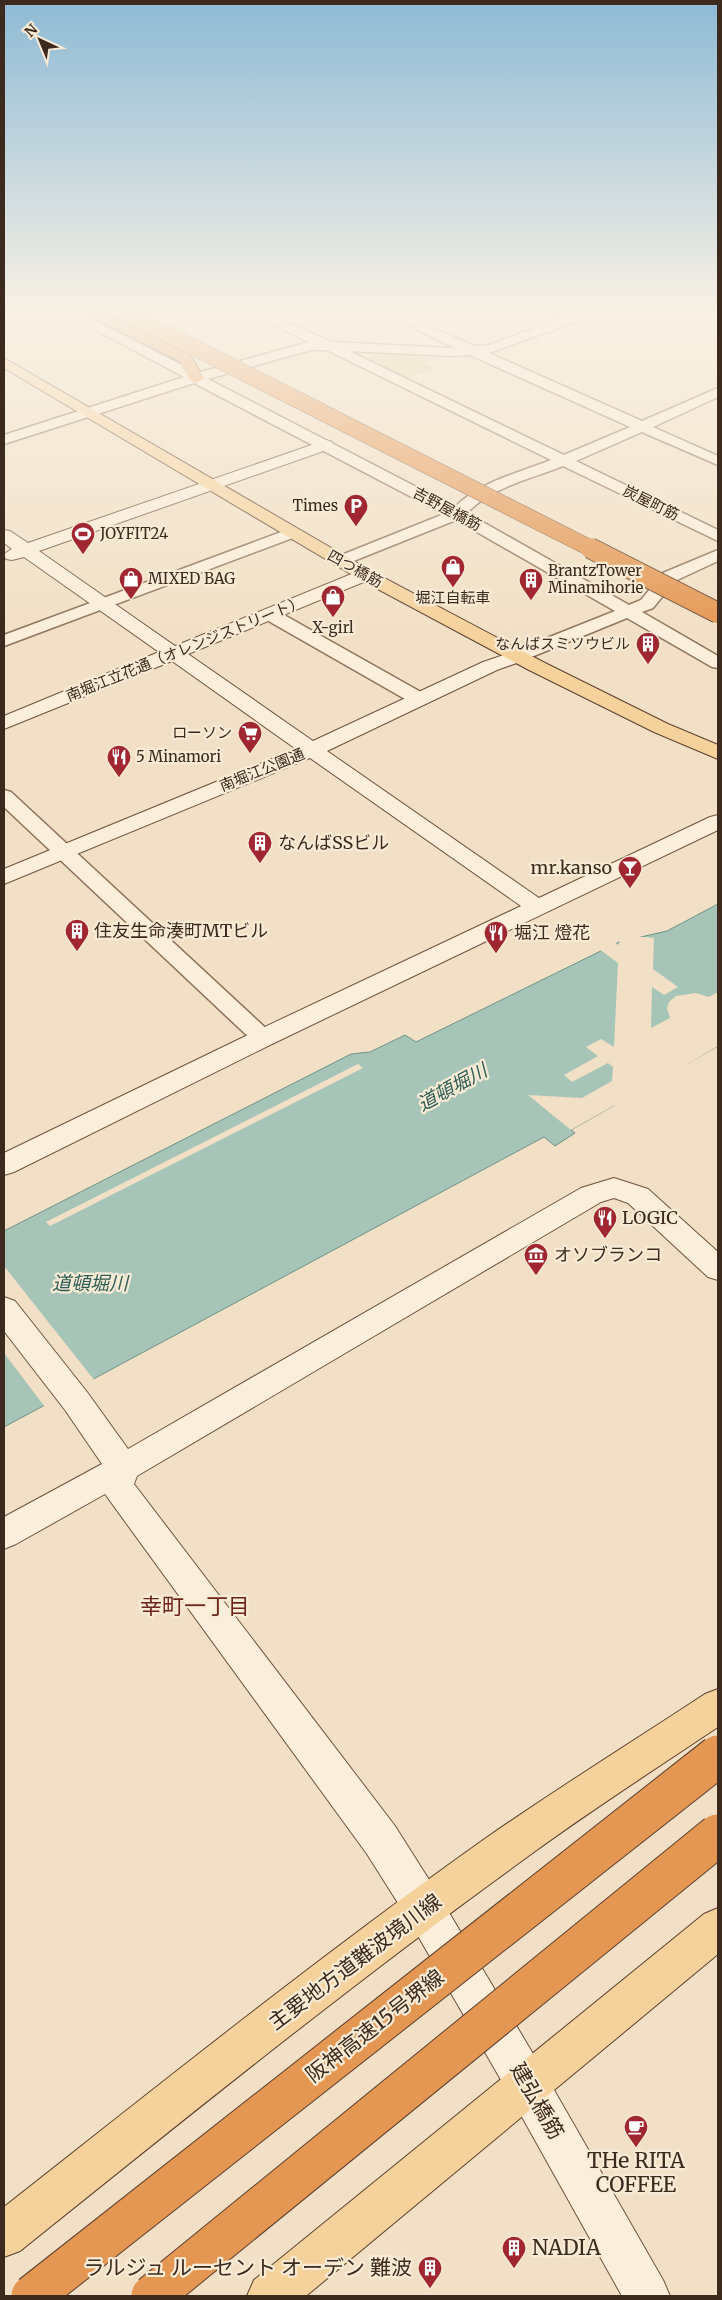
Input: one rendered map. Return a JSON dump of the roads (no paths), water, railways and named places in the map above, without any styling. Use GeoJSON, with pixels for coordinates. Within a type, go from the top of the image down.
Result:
{"type":"FeatureCollection","features":[{"type":"Feature","properties":{"kind":"highway"},"geometry":{"type":"LineString","coordinates":[[340,422],[718,613]]}},
{"type":"Feature","properties":{"kind":"highway"},"geometry":{"type":"LineString","coordinates":[[561,535],[718,627]]}},
{"type":"Feature","properties":{"kind":"highway"},"geometry":{"type":"LineString","coordinates":[[653,1806],[718,1748]]}},
{"type":"Feature","properties":{"kind":"highway","name":"阪神高速15号堺線"},"geometry":{"type":"LineString","coordinates":[[32,2296],[718,1756]]}},
{"type":"Feature","properties":{"kind":"highway"},"geometry":{"type":"LineString","coordinates":[[152,2296],[718,1835]]}},
{"type":"Feature","properties":{"kind":"main road","name":"四つ橋筋"},"geometry":{"type":"LineString","coordinates":[[104,422],[365,575],[518,656],[661,728],[718,753]]}},
{"type":"Feature","properties":{"kind":"main road","name":"主要地方道難波境川線"},"geometry":{"type":"LineString","coordinates":[[4,2235],[338,1972],[424,1908],[502,1851],[718,1706]]}},
{"type":"Feature","properties":{"kind":"main road"},"geometry":{"type":"LineString","coordinates":[[270,2296],[623,2008],[718,1928]]}},
{"type":"Feature","properties":{"kind":"street"},"geometry":{"type":"LineString","coordinates":[[4,440],[59,422]]}},
{"type":"Feature","properties":{"kind":"street","name":"吉野屋橋筋"},"geometry":{"type":"LineString","coordinates":[[282,422],[457,514],[718,663]]}},
{"type":"Feature","properties":{"kind":"street","name":"炭屋町筋"},"geometry":{"type":"LineString","coordinates":[[486,422],[718,536]]}},
{"type":"Feature","properties":{"kind":"street"},"geometry":{"type":"LineString","coordinates":[[632,422],[718,461]]}},
{"type":"Feature","properties":{"kind":"street"},"geometry":{"type":"LineString","coordinates":[[340,561],[457,514],[464,503],[512,480],[652,422]]}},
{"type":"Feature","properties":{"kind":"street"},"geometry":{"type":"LineString","coordinates":[[4,558],[326,445]]}},
{"type":"Feature","properties":{"kind":"street"},"geometry":{"type":"LineString","coordinates":[[4,641],[292,533]]}},
{"type":"Feature","properties":{"kind":"street"},"geometry":{"type":"LineString","coordinates":[[4,535],[536,906]]}},
{"type":"Feature","properties":{"kind":"street"},"geometry":{"type":"LineString","coordinates":[[518,656],[647,604],[669,577],[718,555]]}},
{"type":"Feature","properties":{"kind":"street","name":"南堀江立花通（オレンジストリート）"},"geometry":{"type":"LineString","coordinates":[[4,722],[271,615],[365,575]]}},
{"type":"Feature","properties":{"kind":"street"},"geometry":{"type":"LineString","coordinates":[[271,615],[419,699]]}},
{"type":"Feature","properties":{"kind":"street","name":"南堀江公園通"},"geometry":{"type":"LineString","coordinates":[[4,877],[311,750],[490,666],[518,656]]}},
{"type":"Feature","properties":{"kind":"street"},"geometry":{"type":"LineString","coordinates":[[4,796],[263,1038]]}},
{"type":"Feature","properties":{"kind":"street"},"geometry":{"type":"LineString","coordinates":[[4,1165],[536,906],[718,822]]}},
{"type":"Feature","properties":{"kind":"street"},"geometry":{"type":"LineString","coordinates":[[4,1534],[123,1468],[591,1195],[614,1188],[638,1196],[718,1269]]}},
{"type":"Feature","properties":{"kind":"street"},"geometry":{"type":"LineString","coordinates":[[4,1309],[76,1401],[123,1468]]}},
{"type":"Feature","properties":{"kind":"street","name":"建弘橋筋"},"geometry":{"type":"LineString","coordinates":[[123,1468],[116,1486],[381,1840],[424,1908],[528,2084],[647,2296]]}},
{"type":"Feature","properties":{"kind":"water","name":"道頓堀川"},"geometry":{"type":"Polygon","coordinates":[[[718,904],[718,1046],[571,1130],[575,1133],[555,1146],[544,1137],[4,1427],[4,1231],[351,1054],[370,1052],[405,1035],[416,1042],[619,942],[667,931],[718,904]]]}},
{"type":"Feature","properties":{"kind":"place","name":"Times"},"geometry":{"type":"Point","coordinates":[356,527]}},
{"type":"Feature","properties":{"kind":"place","name":"JOYFIT24"},"geometry":{"type":"Point","coordinates":[83,555]}},
{"type":"Feature","properties":{"kind":"place","name":"堀江自転車"},"geometry":{"type":"Point","coordinates":[453,588]}},
{"type":"Feature","properties":{"kind":"place","name":"MIXED BAG"},"geometry":{"type":"Point","coordinates":[131,600]}},
{"type":"Feature","properties":{"kind":"place","name":"BrantzTower Minamihorie"},"geometry":{"type":"Point","coordinates":[531,601]}},
{"type":"Feature","properties":{"kind":"place","name":"X-girl"},"geometry":{"type":"Point","coordinates":[333,618]}},
{"type":"Feature","properties":{"kind":"place","name":"なんばスミソウビル"},"geometry":{"type":"Point","coordinates":[648,665]}},
{"type":"Feature","properties":{"kind":"place","name":"ローソン"},"geometry":{"type":"Point","coordinates":[250,754]}},
{"type":"Feature","properties":{"kind":"place","name":"5 Minamori"},"geometry":{"type":"Point","coordinates":[119,778]}},
{"type":"Feature","properties":{"kind":"place","name":"なんばSSビル"},"geometry":{"type":"Point","coordinates":[260,864]}},
{"type":"Feature","properties":{"kind":"place","name":"mr.kanso"},"geometry":{"type":"Point","coordinates":[630,889]}},
{"type":"Feature","properties":{"kind":"place","name":"住友生命湊町MTビル"},"geometry":{"type":"Point","coordinates":[77,952]}},
{"type":"Feature","properties":{"kind":"place","name":"堀江 燈花"},"geometry":{"type":"Point","coordinates":[496,954]}},
{"type":"Feature","properties":{"kind":"place","name":"LOGIC"},"geometry":{"type":"Point","coordinates":[605,1239]}},
{"type":"Feature","properties":{"kind":"place","name":"オソブランコ"},"geometry":{"type":"Point","coordinates":[536,1276]}},
{"type":"Feature","properties":{"kind":"place","name":"THe RITA COFFEE"},"geometry":{"type":"Point","coordinates":[636,2148]}},
{"type":"Feature","properties":{"kind":"place","name":"NADIA"},"geometry":{"type":"Point","coordinates":[514,2269]}},
{"type":"Feature","properties":{"kind":"place","name":"ラルジュ ルーセント オーデン 難波"},"geometry":{"type":"Point","coordinates":[430,2289]}},
{"type":"Feature","properties":{"kind":"district","name":"幸町一丁目"},"geometry":{"type":"Point","coordinates":[195,1606]}}]}
